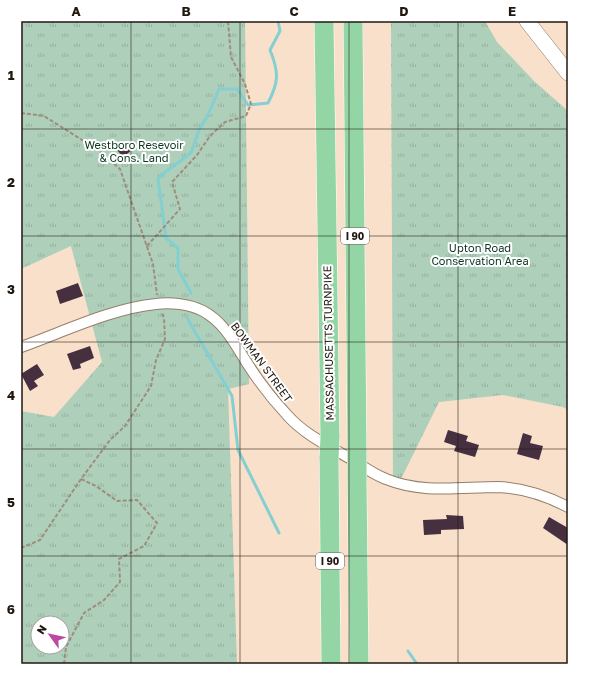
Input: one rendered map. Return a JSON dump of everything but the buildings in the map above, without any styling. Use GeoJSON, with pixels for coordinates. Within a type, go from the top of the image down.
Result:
{"type":"FeatureCollection","features":[{"type":"Feature","properties":{"kind":"highway","name":"MASSACHUSETTS TURNPIKE"},"geometry":{"type":"LineString","coordinates":[[324,21],[330,437],[331,664]]}},
{"type":"Feature","properties":{"kind":"highway","name":"I 90"},"geometry":{"type":"LineString","coordinates":[[353,21],[360,664]]}},
{"type":"Feature","properties":{"kind":"main road"},"geometry":{"type":"LineString","coordinates":[[527,21],[568,73]]}},
{"type":"Feature","properties":{"kind":"street","name":"BOWMAN STREET"},"geometry":{"type":"LineString","coordinates":[[21,347],[135,307],[158,303],[181,304],[203,310],[221,325],[260,381],[289,417],[313,437],[385,479],[408,486],[430,489],[499,487],[522,490],[544,496],[568,507]]}},
{"type":"Feature","properties":{"kind":"path"},"geometry":{"type":"LineString","coordinates":[[147,246],[180,209],[172,182],[197,155],[210,136],[224,122],[246,116],[252,104],[245,84],[231,57],[228,21]]}},
{"type":"Feature","properties":{"kind":"path"},"geometry":{"type":"LineString","coordinates":[[21,113],[44,116],[98,150],[120,169],[153,264],[158,303],[164,318],[165,339],[156,360],[151,386],[125,426],[110,440],[81,479],[40,540],[21,548]]}},
{"type":"Feature","properties":{"kind":"path"},"geometry":{"type":"LineString","coordinates":[[64,664],[66,647],[84,613],[104,600],[120,582],[119,559],[144,546],[157,523],[137,500],[117,500],[96,486],[81,479]]}},
{"type":"Feature","properties":{"kind":"green space","name":"Westboro Resevoir & Cons. Land"},"geometry":{"type":"Polygon","coordinates":[[[21,21],[245,21],[249,384],[228,389],[237,664],[21,664],[21,411],[54,417],[102,362],[71,246],[21,269],[21,21]]]}},
{"type":"Feature","properties":{"kind":"green space","name":"Upton Road Conservation Area"},"geometry":{"type":"Polygon","coordinates":[[[391,21],[485,21],[497,42],[534,81],[568,111],[568,410],[563,407],[503,395],[439,402],[400,481],[393,482],[391,21]]]}},
{"type":"Feature","properties":{"kind":"waterway"},"geometry":{"type":"LineString","coordinates":[[191,293],[178,269],[178,248],[166,238],[158,179],[191,153],[199,130],[208,115],[219,89],[237,89],[248,105],[268,103],[276,83],[275,65],[270,50],[280,31],[278,21]]}},
{"type":"Feature","properties":{"kind":"waterway"},"geometry":{"type":"LineString","coordinates":[[187,318],[232,396],[238,450],[279,533]]}},
{"type":"Feature","properties":{"kind":"waterway"},"geometry":{"type":"LineString","coordinates":[[408,651],[417,664]]}}]}
